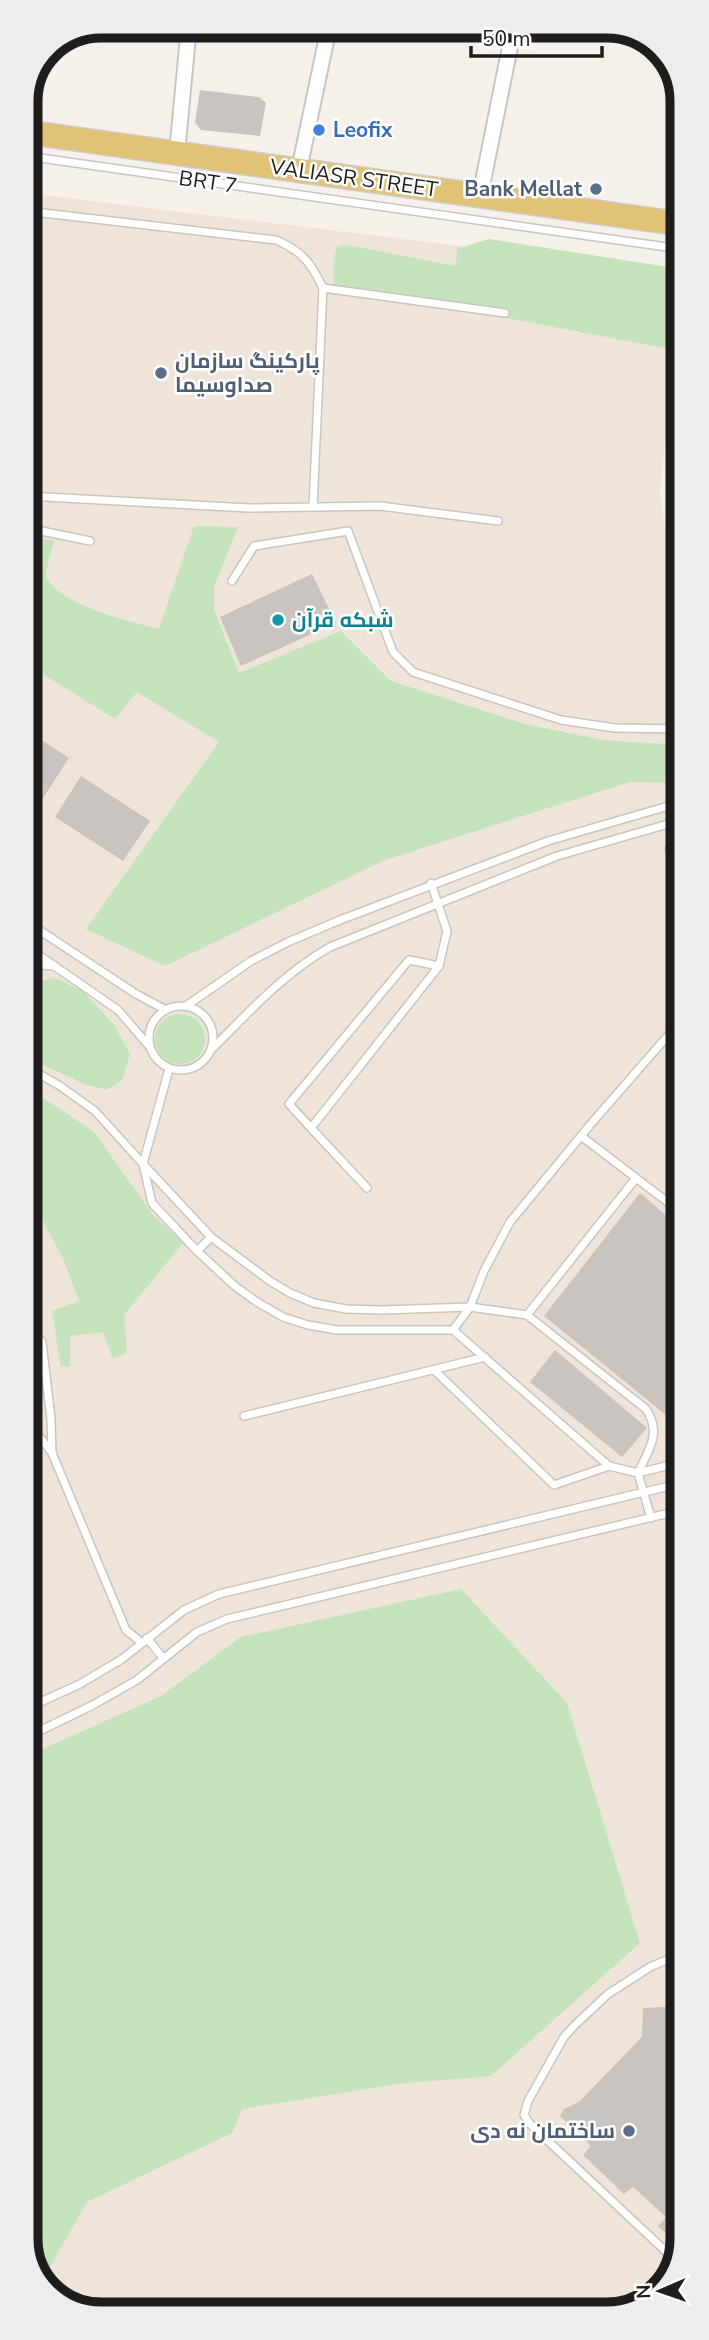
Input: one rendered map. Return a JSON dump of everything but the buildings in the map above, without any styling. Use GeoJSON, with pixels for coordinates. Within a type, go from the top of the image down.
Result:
{"type":"FeatureCollection","features":[{"type":"Feature","properties":{"kind":"main road","name":"VALIASR STREET"},"geometry":{"type":"LineString","coordinates":[[38,134],[480,196],[670,220]]}},
{"type":"Feature","properties":{"kind":"street"},"geometry":{"type":"LineString","coordinates":[[177,153],[188,38]]}},
{"type":"Feature","properties":{"kind":"street"},"geometry":{"type":"LineString","coordinates":[[299,170],[327,38]]}},
{"type":"Feature","properties":{"kind":"street"},"geometry":{"type":"LineString","coordinates":[[480,196],[512,39]]}},
{"type":"Feature","properties":{"kind":"lane","name":"BRT 7"},"geometry":{"type":"LineString","coordinates":[[38,158],[670,247]]}},
{"type":"Feature","properties":{"kind":"lane"},"geometry":{"type":"LineString","coordinates":[[38,212],[276,240],[293,247],[311,265],[323,288],[313,507]]}},
{"type":"Feature","properties":{"kind":"lane"},"geometry":{"type":"LineString","coordinates":[[323,288],[505,313]]}},
{"type":"Feature","properties":{"kind":"lane"},"geometry":{"type":"LineString","coordinates":[[38,497],[248,508],[380,506],[498,521]]}},
{"type":"Feature","properties":{"kind":"lane"},"geometry":{"type":"LineString","coordinates":[[38,530],[90,541]]}},
{"type":"Feature","properties":{"kind":"lane"},"geometry":{"type":"LineString","coordinates":[[232,581],[254,546],[348,531],[393,652],[414,672],[561,720],[615,727],[670,729]]}},
{"type":"Feature","properties":{"kind":"lane"},"geometry":{"type":"LineString","coordinates":[[187,1006],[251,961],[288,942],[431,883],[548,841],[670,805]]}},
{"type":"Feature","properties":{"kind":"lane"},"geometry":{"type":"LineString","coordinates":[[38,953],[118,1010],[161,1064],[179,1071],[198,1066],[272,988],[330,947],[557,856],[670,823]]}},
{"type":"Feature","properties":{"kind":"lane"},"geometry":{"type":"LineString","coordinates":[[311,1128],[439,966],[447,931],[431,883]]}},
{"type":"Feature","properties":{"kind":"lane"},"geometry":{"type":"LineString","coordinates":[[38,929],[136,994],[166,1010]]}},
{"type":"Feature","properties":{"kind":"lane"},"geometry":{"type":"LineString","coordinates":[[367,1188],[289,1104],[409,960],[439,966]]}},
{"type":"Feature","properties":{"kind":"lane"},"geometry":{"type":"LineString","coordinates":[[38,965],[55,966]]}},
{"type":"Feature","properties":{"kind":"lane"},"geometry":{"type":"LineString","coordinates":[[150,1047],[151,1026],[157,1016],[176,1006],[187,1006],[203,1015],[209,1022],[214,1041],[211,1050]]}},
{"type":"Feature","properties":{"kind":"lane"},"geometry":{"type":"LineString","coordinates":[[453,1330],[470,1307],[484,1271],[510,1223],[581,1136],[670,1035]]}},
{"type":"Feature","properties":{"kind":"lane"},"geometry":{"type":"LineString","coordinates":[[169,1069],[143,1164],[152,1203],[197,1251],[236,1287],[283,1317],[308,1325],[361,1331],[453,1330],[609,1466],[638,1473],[670,1465]]}},
{"type":"Feature","properties":{"kind":"lane"},"geometry":{"type":"LineString","coordinates":[[38,1074],[95,1111],[211,1237],[290,1293],[314,1303],[346,1309],[470,1307],[527,1315],[646,1409],[652,1419],[653,1442],[638,1473],[651,1518]]}},
{"type":"Feature","properties":{"kind":"lane"},"geometry":{"type":"LineString","coordinates":[[581,1136],[670,1204]]}},
{"type":"Feature","properties":{"kind":"lane"},"geometry":{"type":"LineString","coordinates":[[527,1315],[636,1178]]}},
{"type":"Feature","properties":{"kind":"lane"},"geometry":{"type":"LineString","coordinates":[[197,1251],[211,1237]]}},
{"type":"Feature","properties":{"kind":"lane"},"geometry":{"type":"LineString","coordinates":[[38,1338],[42,1342],[52,1453]]}},
{"type":"Feature","properties":{"kind":"lane"},"geometry":{"type":"LineString","coordinates":[[244,1416],[485,1357]]}},
{"type":"Feature","properties":{"kind":"lane"},"geometry":{"type":"LineString","coordinates":[[434,1370],[554,1485],[609,1466]]}},
{"type":"Feature","properties":{"kind":"lane"},"geometry":{"type":"LineString","coordinates":[[38,1435],[52,1453],[126,1630],[144,1640],[163,1658]]}},
{"type":"Feature","properties":{"kind":"lane"},"geometry":{"type":"LineString","coordinates":[[38,1702],[111,1665],[184,1610],[219,1594],[670,1486]]}},
{"type":"Feature","properties":{"kind":"lane"},"geometry":{"type":"LineString","coordinates":[[38,1732],[92,1706],[137,1680],[197,1632],[227,1619],[670,1513]]}},
{"type":"Feature","properties":{"kind":"lane"},"geometry":{"type":"LineString","coordinates":[[668,2254],[530,2124],[524,2115],[528,2101],[564,2037],[575,2025],[608,1994],[650,1967],[670,1958]]}},
{"type":"Feature","properties":{"kind":"shaded area"},"geometry":{"type":"Polygon","coordinates":[[[38,194],[670,272],[670,388],[660,493],[670,562],[670,2238],[668,2256],[625,2256],[625,2299],[607,2302],[98,2301],[78,2297],[60,2286],[47,2270],[38,2238],[38,194]]]}},
{"type":"Feature","properties":{"kind":"green space"},"geometry":{"type":"Polygon","coordinates":[[[489,239],[670,267],[670,349],[334,285],[333,264],[337,246],[347,245],[456,266],[457,249],[489,239]]]}},
{"type":"Feature","properties":{"kind":"green space"},"geometry":{"type":"Polygon","coordinates":[[[194,526],[238,527],[214,587],[214,610],[239,673],[341,631],[391,681],[525,724],[603,740],[670,744],[670,783],[630,782],[385,860],[165,966],[86,929],[219,742],[137,692],[115,719],[38,671],[38,538],[54,541],[45,575],[65,596],[96,611],[159,629],[194,526]]]}},
{"type":"Feature","properties":{"kind":"green space"},"geometry":{"type":"Polygon","coordinates":[[[55,978],[83,991],[114,1025],[130,1054],[122,1080],[107,1090],[87,1085],[38,1063],[38,982],[55,978]]]}},
{"type":"Feature","properties":{"kind":"green space"},"geometry":{"type":"Polygon","coordinates":[[[180,1014],[198,1021],[205,1039],[198,1057],[180,1064],[162,1057],[155,1039],[162,1021],[180,1014]]]}},
{"type":"Feature","properties":{"kind":"green space"},"geometry":{"type":"Polygon","coordinates":[[[38,1094],[94,1132],[153,1215],[183,1243],[124,1315],[127,1353],[113,1359],[103,1332],[70,1336],[70,1366],[61,1367],[52,1311],[79,1301],[63,1258],[38,1212],[38,1094]]]}},
{"type":"Feature","properties":{"kind":"green space"},"geometry":{"type":"Polygon","coordinates":[[[461,1589],[567,1703],[640,1943],[491,2076],[397,2084],[242,2109],[232,2133],[87,2202],[48,2271],[38,2238],[38,1751],[161,1696],[241,1637],[461,1589]]]}},
{"type":"Feature","properties":{"kind":"place","name":"Leofix"},"geometry":{"type":"Point","coordinates":[319,130]}},
{"type":"Feature","properties":{"kind":"place","name":"Bank Mellat"},"geometry":{"type":"Point","coordinates":[596,189]}},
{"type":"Feature","properties":{"kind":"place","name":"پارکینگ سازمان صداوسیما"},"geometry":{"type":"Point","coordinates":[161,373]}},
{"type":"Feature","properties":{"kind":"place","name":"شبکه قرآن"},"geometry":{"type":"Point","coordinates":[278,620]}},
{"type":"Feature","properties":{"kind":"place","name":"ساختمان نه دی"},"geometry":{"type":"Point","coordinates":[629,2131]}}]}
